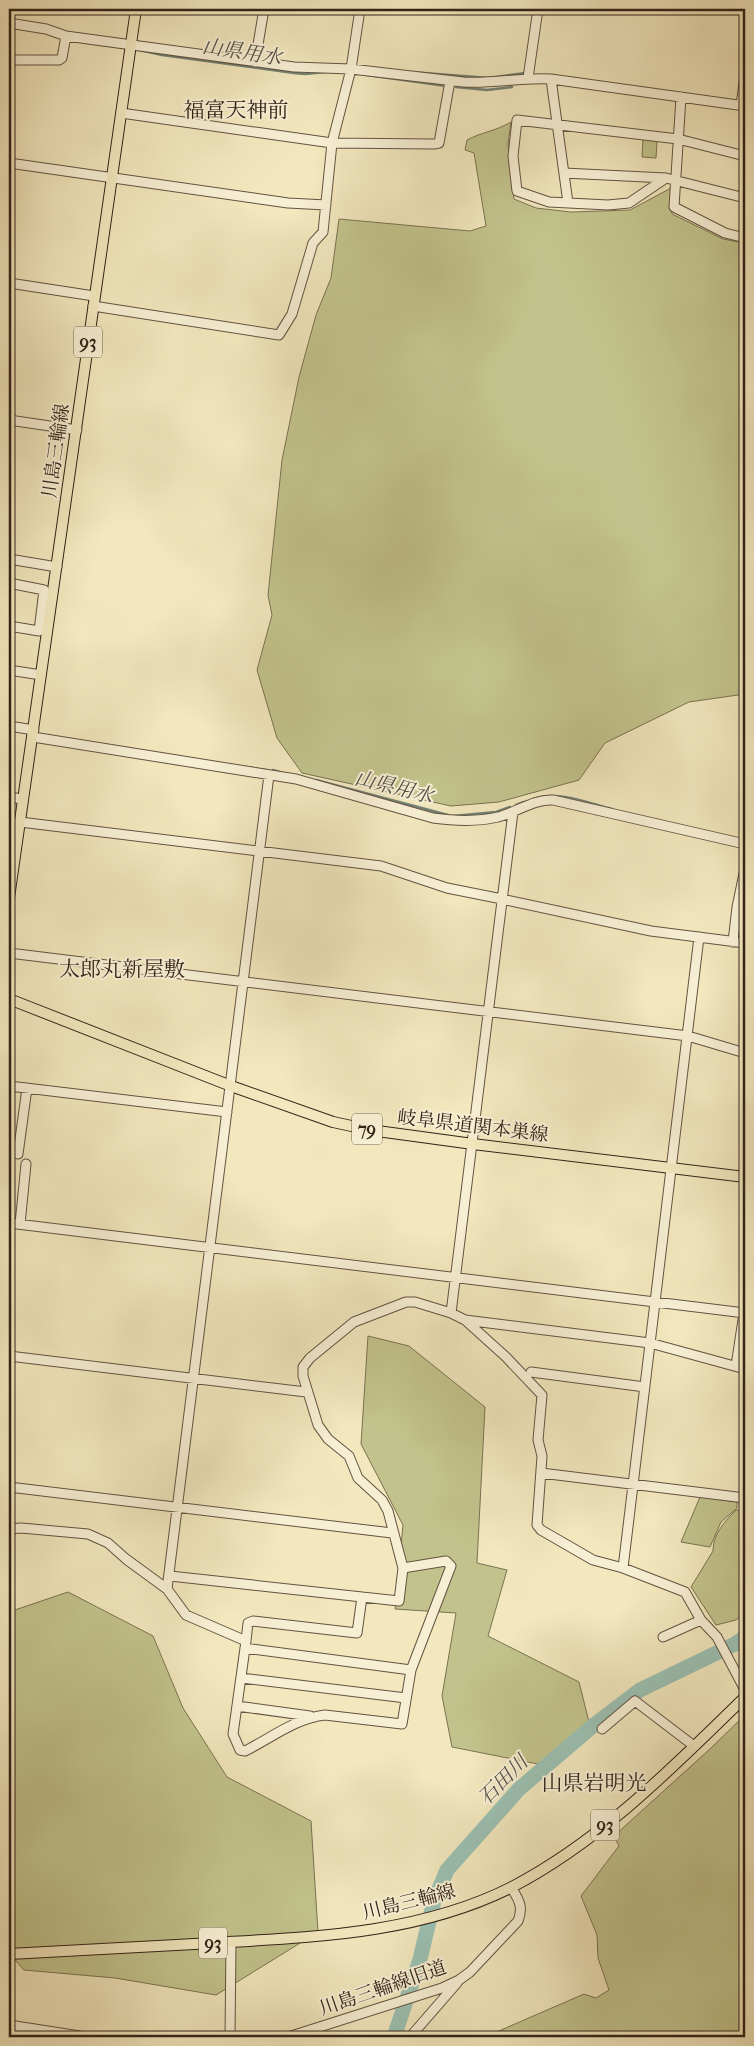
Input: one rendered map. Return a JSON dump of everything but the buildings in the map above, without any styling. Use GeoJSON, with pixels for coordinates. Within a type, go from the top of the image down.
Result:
{"type":"FeatureCollection","features":[{"type":"Feature","properties":{"kind":"main road","name":"川島三輪線"},"geometry":{"type":"LineString","coordinates":[[9,898],[136,9]]}},
{"type":"Feature","properties":{"kind":"main road","name":"岐阜県道関本巣線"},"geometry":{"type":"LineString","coordinates":[[9,999],[231,1086],[333,1122],[370,1130],[473,1144],[745,1177]]}},
{"type":"Feature","properties":{"kind":"main road","name":"川島三輪線"},"geometry":{"type":"LineString","coordinates":[[9,1954],[231,1942],[354,1933],[416,1921],[476,1903],[511,1887],[568,1853],[595,1834],[659,1780],[745,1696]]}},
{"type":"Feature","properties":{"kind":"street"},"geometry":{"type":"LineString","coordinates":[[256,62],[264,9]]}},
{"type":"Feature","properties":{"kind":"street"},"geometry":{"type":"LineString","coordinates":[[9,283],[94,301],[279,335],[292,314],[313,242],[322,232],[332,143],[351,69],[360,9]]}},
{"type":"Feature","properties":{"kind":"street"},"geometry":{"type":"LineString","coordinates":[[528,78],[538,9]]}},
{"type":"Feature","properties":{"kind":"street"},"geometry":{"type":"LineString","coordinates":[[9,23],[46,29],[66,36],[294,67],[351,69],[481,83],[528,78],[743,106],[745,76]]}},
{"type":"Feature","properties":{"kind":"street"},"geometry":{"type":"LineString","coordinates":[[9,60],[59,60],[62,58],[66,36]]}},
{"type":"Feature","properties":{"kind":"street"},"geometry":{"type":"LineString","coordinates":[[121,113],[332,143],[391,145],[439,143],[450,80]]}},
{"type":"Feature","properties":{"kind":"street"},"geometry":{"type":"LineString","coordinates":[[551,80],[568,203]]}},
{"type":"Feature","properties":{"kind":"street"},"geometry":{"type":"LineString","coordinates":[[680,97],[674,207],[725,233],[745,238]]}},
{"type":"Feature","properties":{"kind":"street"},"geometry":{"type":"LineString","coordinates":[[666,178],[629,203],[608,205],[549,202],[517,191],[514,156],[517,120],[678,140],[745,156]]}},
{"type":"Feature","properties":{"kind":"street"},"geometry":{"type":"LineString","coordinates":[[9,163],[288,203],[326,206]]}},
{"type":"Feature","properties":{"kind":"street"},"geometry":{"type":"LineString","coordinates":[[564,173],[666,178],[745,198]]}},
{"type":"Feature","properties":{"kind":"street"},"geometry":{"type":"LineString","coordinates":[[9,420],[77,430]]}},
{"type":"Feature","properties":{"kind":"street"},"geometry":{"type":"LineString","coordinates":[[9,559],[57,568]]}},
{"type":"Feature","properties":{"kind":"street"},"geometry":{"type":"LineString","coordinates":[[9,583],[44,590],[39,631],[9,626]]}},
{"type":"Feature","properties":{"kind":"street"},"geometry":{"type":"LineString","coordinates":[[9,670],[41,675]]}},
{"type":"Feature","properties":{"kind":"street"},"geometry":{"type":"LineString","coordinates":[[9,726],[33,733],[323,786],[433,818],[462,821],[498,817],[544,800],[553,800],[745,844]]}},
{"type":"Feature","properties":{"kind":"street"},"geometry":{"type":"LineString","coordinates":[[167,1589],[269,775]]}},
{"type":"Feature","properties":{"kind":"street"},"geometry":{"type":"LineString","coordinates":[[9,797],[23,799]]}},
{"type":"Feature","properties":{"kind":"street"},"geometry":{"type":"LineString","coordinates":[[452,1313],[513,812]]}},
{"type":"Feature","properties":{"kind":"street"},"geometry":{"type":"LineString","coordinates":[[20,822],[381,866],[447,888],[502,900],[651,931],[745,943]]}},
{"type":"Feature","properties":{"kind":"street"},"geometry":{"type":"LineString","coordinates":[[733,942],[737,907],[745,869]]}},
{"type":"Feature","properties":{"kind":"street"},"geometry":{"type":"LineString","coordinates":[[623,1568],[699,937]]}},
{"type":"Feature","properties":{"kind":"street"},"geometry":{"type":"LineString","coordinates":[[9,953],[688,1036],[745,1053]]}},
{"type":"Feature","properties":{"kind":"street"},"geometry":{"type":"LineString","coordinates":[[9,1086],[227,1112]]}},
{"type":"Feature","properties":{"kind":"street"},"geometry":{"type":"LineString","coordinates":[[18,1154],[26,1088]]}},
{"type":"Feature","properties":{"kind":"street"},"geometry":{"type":"LineString","coordinates":[[20,1224],[26,1164]]}},
{"type":"Feature","properties":{"kind":"street"},"geometry":{"type":"LineString","coordinates":[[9,1222],[744,1313],[741,1368],[650,1342],[465,1320]]}},
{"type":"Feature","properties":{"kind":"street"},"geometry":{"type":"LineString","coordinates":[[170,1576],[399,1602],[403,1568],[392,1533],[388,1511],[382,1500],[358,1478],[349,1456],[328,1439],[318,1425],[306,1392],[303,1367],[310,1358],[354,1322],[406,1302],[415,1302],[452,1313],[465,1320],[506,1357],[542,1395],[538,1440],[542,1456],[536,1525],[541,1530],[593,1560],[623,1568],[685,1592],[702,1620],[726,1652],[745,1690]]}},
{"type":"Feature","properties":{"kind":"street"},"geometry":{"type":"LineString","coordinates":[[9,1356],[306,1392]]}},
{"type":"Feature","properties":{"kind":"street"},"geometry":{"type":"LineString","coordinates":[[531,1372],[645,1387]]}},
{"type":"Feature","properties":{"kind":"street"},"geometry":{"type":"LineString","coordinates":[[541,1473],[745,1498]]}},
{"type":"Feature","properties":{"kind":"street"},"geometry":{"type":"LineString","coordinates":[[9,1487],[392,1533]]}},
{"type":"Feature","properties":{"kind":"street"},"geometry":{"type":"LineString","coordinates":[[9,1530],[21,1528],[88,1534],[108,1543],[167,1589],[186,1615],[245,1645],[411,1670]]}},
{"type":"Feature","properties":{"kind":"street"},"geometry":{"type":"LineString","coordinates":[[237,1706],[313,1716],[325,1715],[402,1724],[411,1670],[451,1566],[446,1561],[403,1568]]}},
{"type":"Feature","properties":{"kind":"street"},"geometry":{"type":"LineString","coordinates":[[313,1716],[301,1720],[245,1751],[240,1750],[233,1734],[248,1623],[253,1621],[357,1633],[362,1597]]}},
{"type":"Feature","properties":{"kind":"street"},"geometry":{"type":"LineString","coordinates":[[663,1637],[702,1620]]}},
{"type":"Feature","properties":{"kind":"street"},"geometry":{"type":"LineString","coordinates":[[241,1678],[406,1698]]}},
{"type":"Feature","properties":{"kind":"street"},"geometry":{"type":"LineString","coordinates":[[602,1729],[636,1701],[694,1746]]}},
{"type":"Feature","properties":{"kind":"street","name":"川島三輪線旧道"},"geometry":{"type":"LineString","coordinates":[[288,2037],[424,1994],[460,1980],[470,1972],[518,1920],[522,1911],[521,1904],[511,1887]]}},
{"type":"Feature","properties":{"kind":"street"},"geometry":{"type":"LineString","coordinates":[[230,2037],[231,1942]]}},
{"type":"Feature","properties":{"kind":"street"},"geometry":{"type":"LineString","coordinates":[[410,2037],[460,1980]]}},
{"type":"Feature","properties":{"kind":"street"},"geometry":{"type":"LineString","coordinates":[[9,2025],[86,2037]]}},
{"type":"Feature","properties":{"kind":"green space"},"geometry":{"type":"Polygon","coordinates":[[[511,122],[508,144],[514,199],[536,208],[571,212],[630,210],[671,188],[672,214],[723,239],[744,243],[745,694],[689,702],[605,743],[579,780],[499,802],[451,806],[302,773],[277,738],[257,670],[272,615],[268,595],[282,460],[299,377],[316,315],[331,278],[339,219],[470,231],[486,226],[474,153],[465,150],[467,140],[511,122]]]}},
{"type":"Feature","properties":{"kind":"green space"},"geometry":{"type":"Polygon","coordinates":[[[643,139],[657,141],[656,158],[642,157],[643,139]]]}},
{"type":"Feature","properties":{"kind":"green space"},"geometry":{"type":"Polygon","coordinates":[[[368,1336],[409,1346],[485,1407],[477,1563],[507,1570],[488,1636],[579,1682],[590,1726],[538,1764],[452,1747],[442,1696],[456,1613],[395,1609],[403,1525],[361,1444],[368,1336]]]}},
{"type":"Feature","properties":{"kind":"green space"},"geometry":{"type":"Polygon","coordinates":[[[700,1497],[737,1502],[737,1508],[721,1522],[710,1547],[681,1542],[700,1497]]]}},
{"type":"Feature","properties":{"kind":"green space"},"geometry":{"type":"Polygon","coordinates":[[[736,1510],[745,1511],[745,1612],[736,1620],[716,1625],[691,1587],[713,1551],[715,1539],[720,1528],[736,1510]]]}},
{"type":"Feature","properties":{"kind":"green space"},"geometry":{"type":"Polygon","coordinates":[[[68,1592],[153,1636],[183,1708],[227,1777],[311,1821],[318,1932],[216,1995],[115,1978],[24,1970],[9,1953],[9,1612],[68,1592]]]}},
{"type":"Feature","properties":{"kind":"green space"},"geometry":{"type":"Polygon","coordinates":[[[745,1715],[745,2037],[485,2037],[584,1994],[596,1998],[609,1990],[598,1958],[597,1935],[581,1896],[619,1846],[614,1836],[745,1715]]]}},
{"type":"Feature","properties":{"kind":"waterway","name":"山県用水"},"geometry":{"type":"LineString","coordinates":[[140,50],[162,55],[294,73],[325,72]]}},
{"type":"Feature","properties":{"kind":"waterway","name":"山県用水"},"geometry":{"type":"LineString","coordinates":[[411,72],[489,78],[525,73]]}},
{"type":"Feature","properties":{"kind":"waterway"},"geometry":{"type":"LineString","coordinates":[[367,75],[446,86]]}},
{"type":"Feature","properties":{"kind":"waterway"},"geometry":{"type":"LineString","coordinates":[[456,87],[487,90],[512,87]]}},
{"type":"Feature","properties":{"kind":"waterway","name":"山県用水"},"geometry":{"type":"LineString","coordinates":[[239,766],[266,770]]}},
{"type":"Feature","properties":{"kind":"waterway","name":"山県用水"},"geometry":{"type":"LineString","coordinates":[[273,770],[283,773]]}},
{"type":"Feature","properties":{"kind":"waterway","name":"山県用水"},"geometry":{"type":"LineString","coordinates":[[316,780],[448,815]]}},
{"type":"Feature","properties":{"kind":"waterway","name":"山県用水"},"geometry":{"type":"LineString","coordinates":[[534,799],[553,796],[563,797],[612,809]]}},
{"type":"Feature","properties":{"kind":"waterway","name":"山県用水"},"geometry":{"type":"LineString","coordinates":[[516,805],[524,802]]}},
{"type":"Feature","properties":{"kind":"waterway","name":"山県用水"},"geometry":{"type":"LineString","coordinates":[[453,816],[496,812],[510,807]]}},
{"type":"Feature","properties":{"kind":"waterway","name":"石田川"},"geometry":{"type":"LineString","coordinates":[[394,2037],[420,1959],[434,1901],[447,1870],[519,1789],[594,1725],[640,1690],[735,1644],[745,1637]]}},
{"type":"Feature","properties":{"kind":"district","name":"福富天神前"},"geometry":{"type":"Point","coordinates":[236,110]}},
{"type":"Feature","properties":{"kind":"district","name":"太郎丸新屋敷"},"geometry":{"type":"Point","coordinates":[122,969]}},
{"type":"Feature","properties":{"kind":"district","name":"山県岩明光"},"geometry":{"type":"Point","coordinates":[594,1783]}}]}
